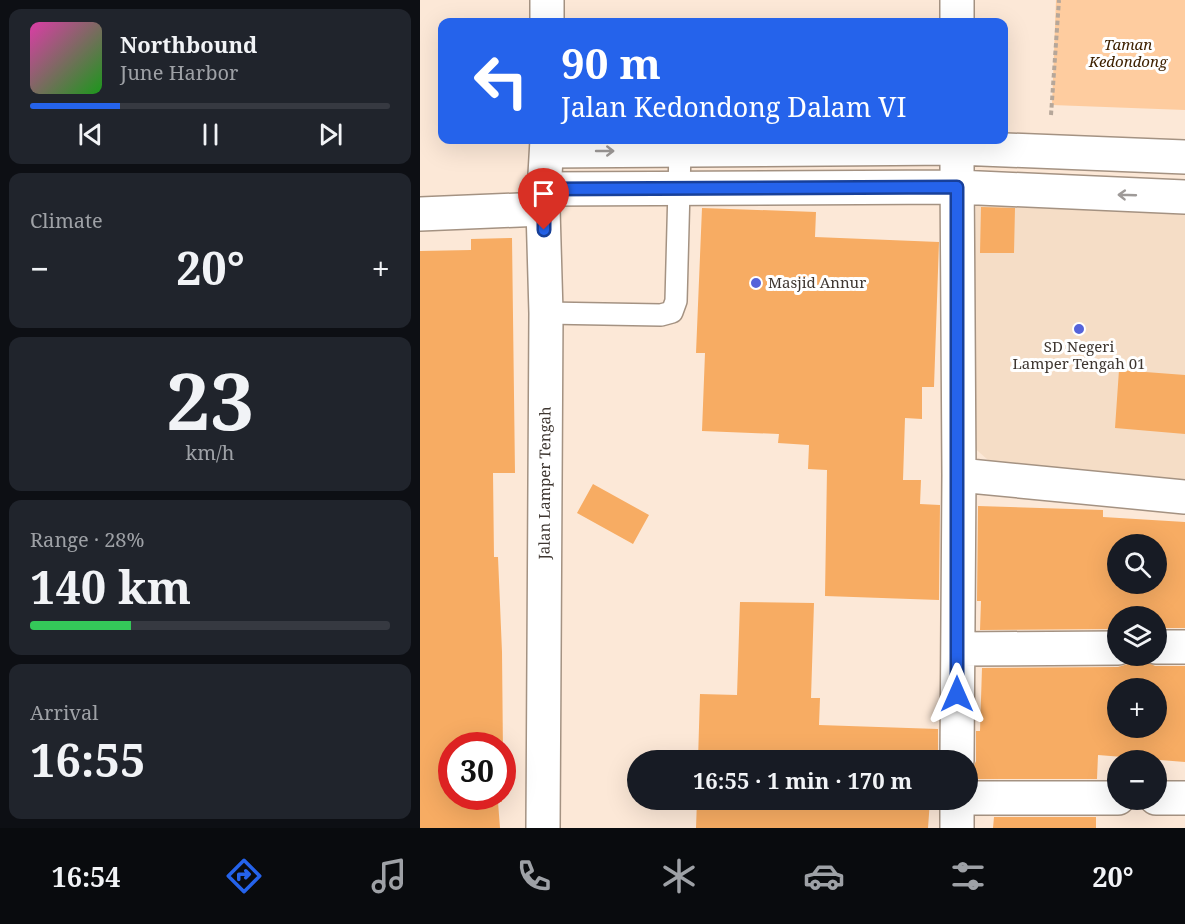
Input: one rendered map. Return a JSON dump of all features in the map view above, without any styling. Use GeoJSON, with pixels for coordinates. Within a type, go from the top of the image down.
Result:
{"type":"FeatureCollection","features":[{"type":"Feature","properties":{"kind":"street"},"geometry":{"type":"LineString","coordinates":[[547,0],[547,18]]}},
{"type":"Feature","properties":{"kind":"street"},"geometry":{"type":"LineString","coordinates":[[957,0],[957,18]]}},
{"type":"Feature","properties":{"kind":"street"},"geometry":{"type":"LineString","coordinates":[[957,144],[959,475],[957,750]]}},
{"type":"Feature","properties":{"kind":"street"},"geometry":{"type":"LineString","coordinates":[[547,145],[680,151],[957,144],[1048,152],[1185,157]]}},
{"type":"Feature","properties":{"kind":"street","name":"Jalan Lamper Tengah"},"geometry":{"type":"LineString","coordinates":[[543,828],[546,313],[544,199],[547,145]]}},
{"type":"Feature","properties":{"kind":"street"},"geometry":{"type":"LineString","coordinates":[[1045,191],[1048,152]]}},
{"type":"Feature","properties":{"kind":"street"},"geometry":{"type":"LineString","coordinates":[[420,214],[544,199],[680,189],[957,187],[1185,197]]}},
{"type":"Feature","properties":{"kind":"street"},"geometry":{"type":"LineString","coordinates":[[959,475],[1185,496]]}},
{"type":"Feature","properties":{"kind":"street"},"geometry":{"type":"LineString","coordinates":[[1167,647],[1185,647]]}},
{"type":"Feature","properties":{"kind":"street"},"geometry":{"type":"LineString","coordinates":[[958,649],[1107,648]]}},
{"type":"Feature","properties":{"kind":"street"},"geometry":{"type":"LineString","coordinates":[[978,798],[1107,798]]}},
{"type":"Feature","properties":{"kind":"street"},"geometry":{"type":"LineString","coordinates":[[1167,798],[1185,798]]}},
{"type":"Feature","properties":{"kind":"street"},"geometry":{"type":"LineString","coordinates":[[957,810],[957,828]]}},
{"type":"Feature","properties":{"kind":"lane"},"geometry":{"type":"LineString","coordinates":[[546,313],[661,315],[672,312],[676,301],[680,151]]}},
{"type":"Feature","properties":{"kind":"path"},"geometry":{"type":"LineString","coordinates":[[1048,152],[1059,0]]}},
{"type":"Feature","properties":{"kind":"shaded area","name":"SD Negeri Lamper Tengah 01"},"geometry":{"type":"Polygon","coordinates":[[[976,200],[1185,213],[1185,486],[996,467],[971,445],[976,200]]]}},
{"type":"Feature","properties":{"kind":"green space","name":"Taman Kedondong"},"geometry":{"type":"Polygon","coordinates":[[[1056,0],[1185,0],[1185,110],[1052,105],[1056,0]]]}},
{"type":"Feature","properties":{"kind":"building"},"geometry":{"type":"Polygon","coordinates":[[[981,207],[1015,208],[1014,253],[980,253],[981,207]]]}},
{"type":"Feature","properties":{"kind":"building"},"geometry":{"type":"Polygon","coordinates":[[[702,208],[816,212],[815,237],[939,242],[934,387],[922,387],[922,419],[905,418],[903,480],[921,480],[920,504],[940,505],[939,600],[825,596],[827,470],[808,469],[809,445],[778,443],[779,434],[702,431],[705,353],[696,353],[702,208]]]}},
{"type":"Feature","properties":{"kind":"building"},"geometry":{"type":"Polygon","coordinates":[[[512,238],[515,473],[493,473],[494,557],[498,557],[502,652],[503,732],[438,732],[438,810],[499,810],[500,828],[420,828],[420,251],[471,250],[471,239],[512,238]]]}},
{"type":"Feature","properties":{"kind":"building"},"geometry":{"type":"Polygon","coordinates":[[[1119,370],[1185,375],[1185,434],[1115,428],[1119,370]]]}},
{"type":"Feature","properties":{"kind":"building"},"geometry":{"type":"Polygon","coordinates":[[[593,484],[649,515],[633,544],[577,513],[593,484]]]}},
{"type":"Feature","properties":{"kind":"building"},"geometry":{"type":"Polygon","coordinates":[[[978,506],[1103,510],[1103,517],[1185,522],[1185,628],[1167,628],[1167,606],[1107,606],[1107,629],[980,630],[981,601],[977,601],[978,506]]]}},
{"type":"Feature","properties":{"kind":"building"},"geometry":{"type":"Polygon","coordinates":[[[740,602],[814,603],[811,698],[820,698],[819,725],[938,729],[938,750],[698,750],[700,694],[737,695],[740,602]]]}},
{"type":"Feature","properties":{"kind":"building"},"geometry":{"type":"Polygon","coordinates":[[[1185,666],[1185,762],[1167,761],[1167,750],[1107,750],[1107,756],[1098,755],[1097,779],[978,779],[976,731],[980,731],[982,668],[1185,666]]]}},
{"type":"Feature","properties":{"kind":"building"},"geometry":{"type":"Polygon","coordinates":[[[697,810],[929,810],[928,828],[696,828],[697,810]]]}},
{"type":"Feature","properties":{"kind":"building"},"geometry":{"type":"Polygon","coordinates":[[[994,817],[1096,817],[1096,828],[993,828],[994,817]]]}},
{"type":"Feature","properties":{"kind":"place","name":"Masjid Annur"},"geometry":{"type":"Point","coordinates":[756,283]}},
{"type":"Feature","properties":{"kind":"place","name":"SD Negeri Lamper Tengah 01"},"geometry":{"type":"Point","coordinates":[1079,329]}},
{"type":"Feature","properties":{"kind":"route"},"geometry":{"type":"LineString","coordinates":[[544,230],[544,189],[734,190],[957,187],[959,475],[957,694]]}}]}
